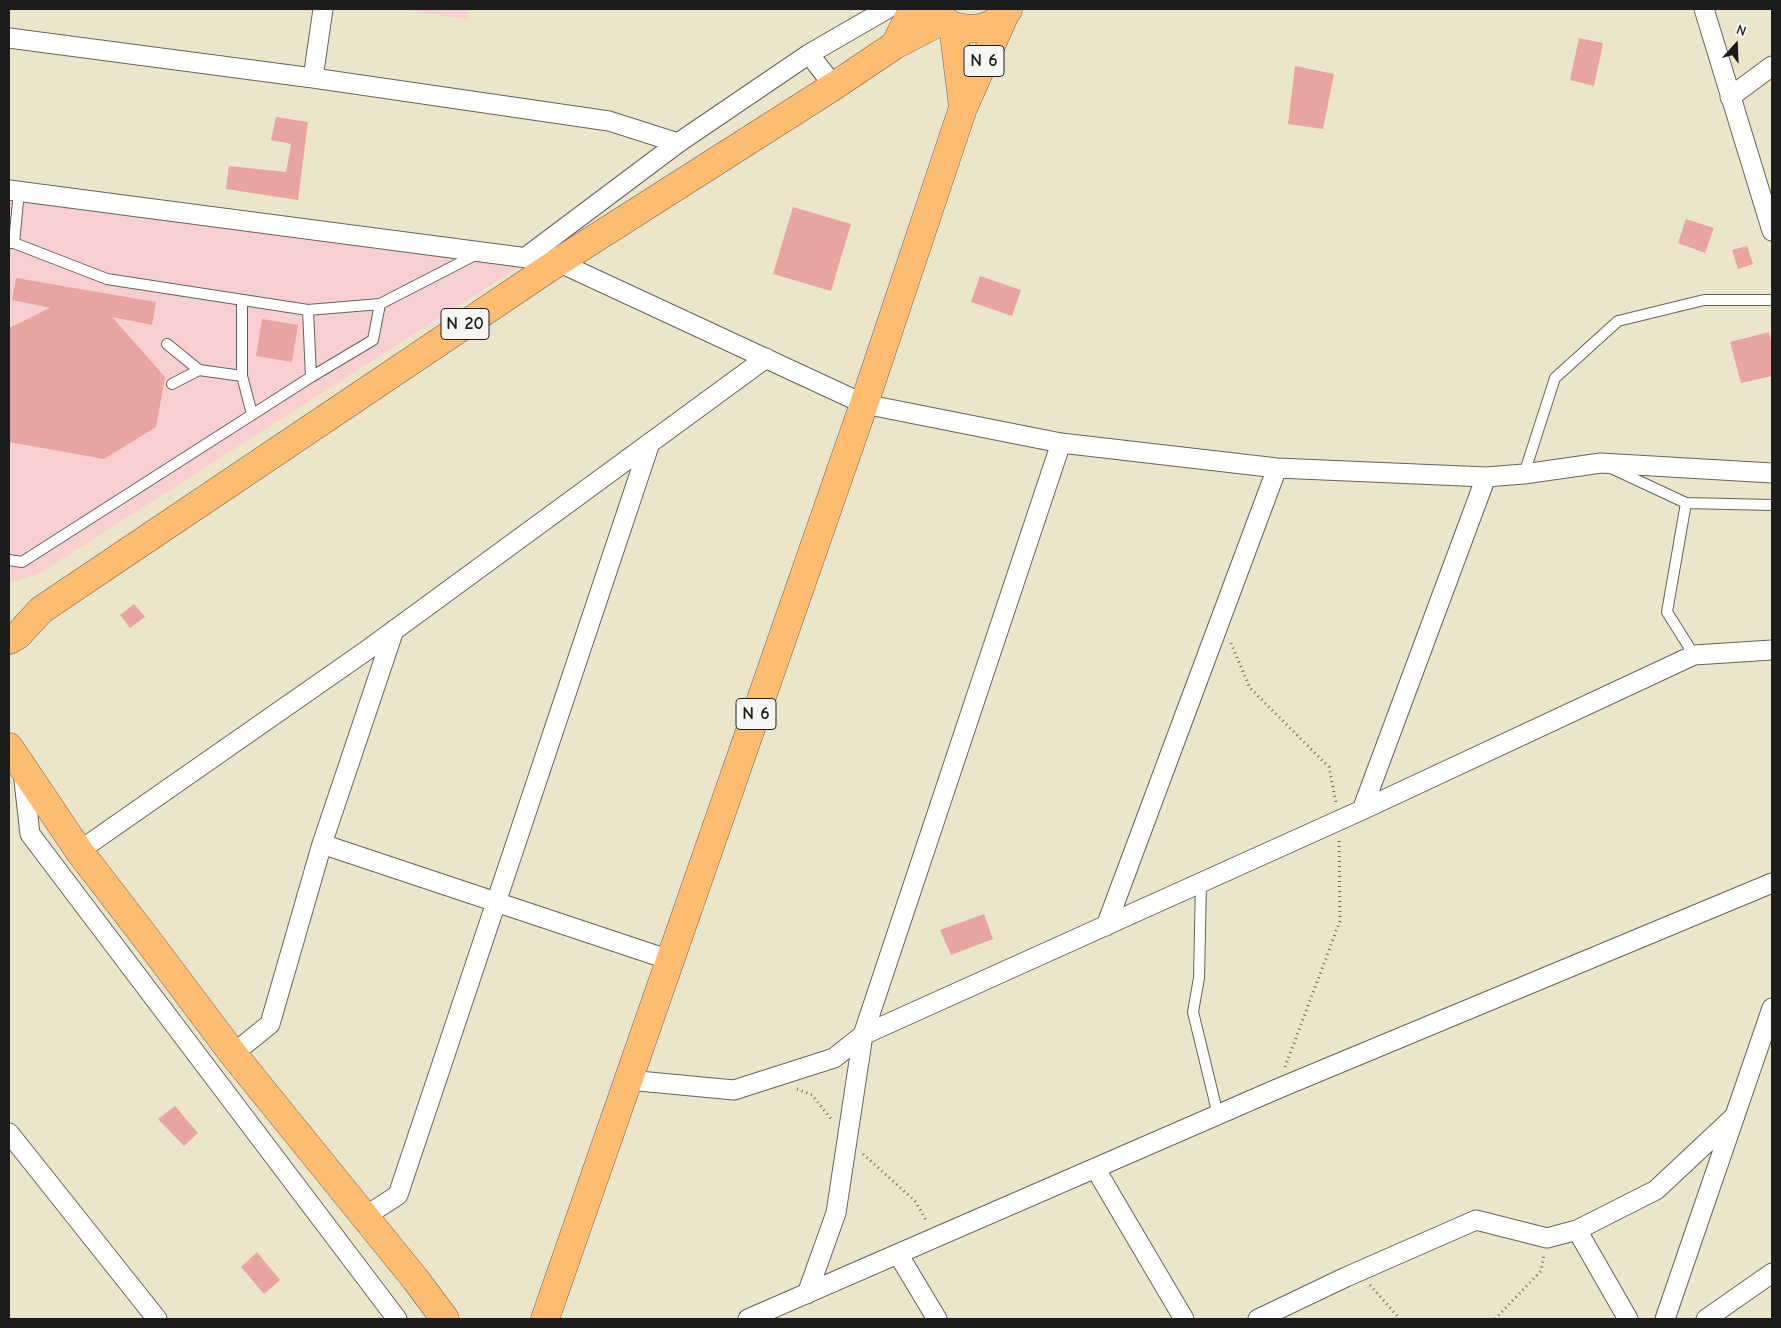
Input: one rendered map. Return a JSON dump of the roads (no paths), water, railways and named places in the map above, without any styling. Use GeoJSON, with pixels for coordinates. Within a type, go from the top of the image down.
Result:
{"type":"FeatureCollection","features":[{"type":"Feature","properties":{"kind":"main road","name":"N 20"},"geometry":{"type":"LineString","coordinates":[[895,45],[913,9]]}},
{"type":"Feature","properties":{"kind":"main road"},"geometry":{"type":"LineString","coordinates":[[943,18],[967,29],[981,28],[994,23],[1007,12]]}},
{"type":"Feature","properties":{"kind":"main road","name":"N 6"},"geometry":{"type":"LineString","coordinates":[[545,1318],[864,404],[963,108],[1007,12]]}},
{"type":"Feature","properties":{"kind":"main road","name":"N 20"},"geometry":{"type":"LineString","coordinates":[[9,640],[18,635],[41,610],[558,262],[895,45],[943,18]]}},
{"type":"Feature","properties":{"kind":"main road","name":"N 6"},"geometry":{"type":"LineString","coordinates":[[943,18],[963,108]]}},
{"type":"Feature","properties":{"kind":"main road"},"geometry":{"type":"LineString","coordinates":[[9,612],[41,610]]}},
{"type":"Feature","properties":{"kind":"main road"},"geometry":{"type":"LineString","coordinates":[[16,758],[79,851],[233,1054],[416,1280],[445,1319]]}},
{"type":"Feature","properties":{"kind":"street"},"geometry":{"type":"LineString","coordinates":[[313,78],[322,9]]}},
{"type":"Feature","properties":{"kind":"street"},"geometry":{"type":"LineString","coordinates":[[526,257],[678,143],[809,54],[887,9]]}},
{"type":"Feature","properties":{"kind":"street"},"geometry":{"type":"LineString","coordinates":[[1704,9],[1772,231]]}},
{"type":"Feature","properties":{"kind":"street"},"geometry":{"type":"LineString","coordinates":[[9,38],[313,78],[609,121],[678,143]]}},
{"type":"Feature","properties":{"kind":"street"},"geometry":{"type":"LineString","coordinates":[[809,54],[834,86]]}},
{"type":"Feature","properties":{"kind":"street"},"geometry":{"type":"LineString","coordinates":[[1730,97],[1772,66]]}},
{"type":"Feature","properties":{"kind":"street"},"geometry":{"type":"LineString","coordinates":[[14,191],[558,262],[864,404],[1061,442],[1277,468],[1486,477],[1524,474],[1601,463],[1772,473]]}},
{"type":"Feature","properties":{"kind":"street"},"geometry":{"type":"LineString","coordinates":[[79,851],[394,630],[766,358]]}},
{"type":"Feature","properties":{"kind":"street"},"geometry":{"type":"LineString","coordinates":[[807,1294],[836,1213],[863,1035],[1061,442]]}},
{"type":"Feature","properties":{"kind":"street"},"geometry":{"type":"LineString","coordinates":[[364,1217],[398,1195],[650,443]]}},
{"type":"Feature","properties":{"kind":"street"},"geometry":{"type":"LineString","coordinates":[[1106,926],[1277,468]]}},
{"type":"Feature","properties":{"kind":"street"},"geometry":{"type":"LineString","coordinates":[[1362,810],[1486,477]]}},
{"type":"Feature","properties":{"kind":"street"},"geometry":{"type":"LineString","coordinates":[[233,1054],[270,1024],[322,844],[394,630]]}},
{"type":"Feature","properties":{"kind":"street"},"geometry":{"type":"LineString","coordinates":[[628,1080],[734,1090],[834,1058],[863,1035],[1362,810],[1694,655],[1772,650]]}},
{"type":"Feature","properties":{"kind":"street"},"geometry":{"type":"LineString","coordinates":[[16,758],[30,834],[397,1319]]}},
{"type":"Feature","properties":{"kind":"street"},"geometry":{"type":"LineString","coordinates":[[322,844],[670,960]]}},
{"type":"Feature","properties":{"kind":"street"},"geometry":{"type":"LineString","coordinates":[[748,1319],[1218,1115],[1772,883]]}},
{"type":"Feature","properties":{"kind":"street"},"geometry":{"type":"LineString","coordinates":[[1664,1319],[1735,1116],[1768,1038],[1772,1008]]}},
{"type":"Feature","properties":{"kind":"street"},"geometry":{"type":"LineString","coordinates":[[1258,1319],[1346,1277],[1476,1220],[1547,1238],[1577,1230],[1656,1190],[1735,1116]]}},
{"type":"Feature","properties":{"kind":"street"},"geometry":{"type":"LineString","coordinates":[[9,1133],[157,1319]]}},
{"type":"Feature","properties":{"kind":"street"},"geometry":{"type":"LineString","coordinates":[[1095,1168],[1184,1319]]}},
{"type":"Feature","properties":{"kind":"street"},"geometry":{"type":"LineString","coordinates":[[1577,1230],[1628,1319]]}},
{"type":"Feature","properties":{"kind":"street"},"geometry":{"type":"LineString","coordinates":[[898,1254],[937,1319]]}},
{"type":"Feature","properties":{"kind":"street"},"geometry":{"type":"LineString","coordinates":[[1706,1319],[1772,1273]]}},
{"type":"Feature","properties":{"kind":"lane"},"geometry":{"type":"LineString","coordinates":[[14,191],[11,243],[107,279],[308,310],[380,304],[482,252]]}},
{"type":"Feature","properties":{"kind":"lane"},"geometry":{"type":"LineString","coordinates":[[242,300],[242,376],[252,414]]}},
{"type":"Feature","properties":{"kind":"lane"},"geometry":{"type":"LineString","coordinates":[[1524,474],[1555,378],[1618,321],[1704,300],[1772,300]]}},
{"type":"Feature","properties":{"kind":"lane"},"geometry":{"type":"LineString","coordinates":[[9,560],[22,562],[252,414],[373,340],[380,304]]}},
{"type":"Feature","properties":{"kind":"lane"},"geometry":{"type":"LineString","coordinates":[[308,310],[311,377]]}},
{"type":"Feature","properties":{"kind":"lane"},"geometry":{"type":"LineString","coordinates":[[166,344],[199,370],[242,376]]}},
{"type":"Feature","properties":{"kind":"lane"},"geometry":{"type":"LineString","coordinates":[[172,384],[199,370]]}},
{"type":"Feature","properties":{"kind":"lane"},"geometry":{"type":"LineString","coordinates":[[1601,463],[1686,502],[1772,505]]}},
{"type":"Feature","properties":{"kind":"lane"},"geometry":{"type":"LineString","coordinates":[[1686,502],[1667,612],[1694,655]]}},
{"type":"Feature","properties":{"kind":"lane"},"geometry":{"type":"LineString","coordinates":[[1201,882],[1199,978],[1193,1012],[1218,1115]]}}]}
